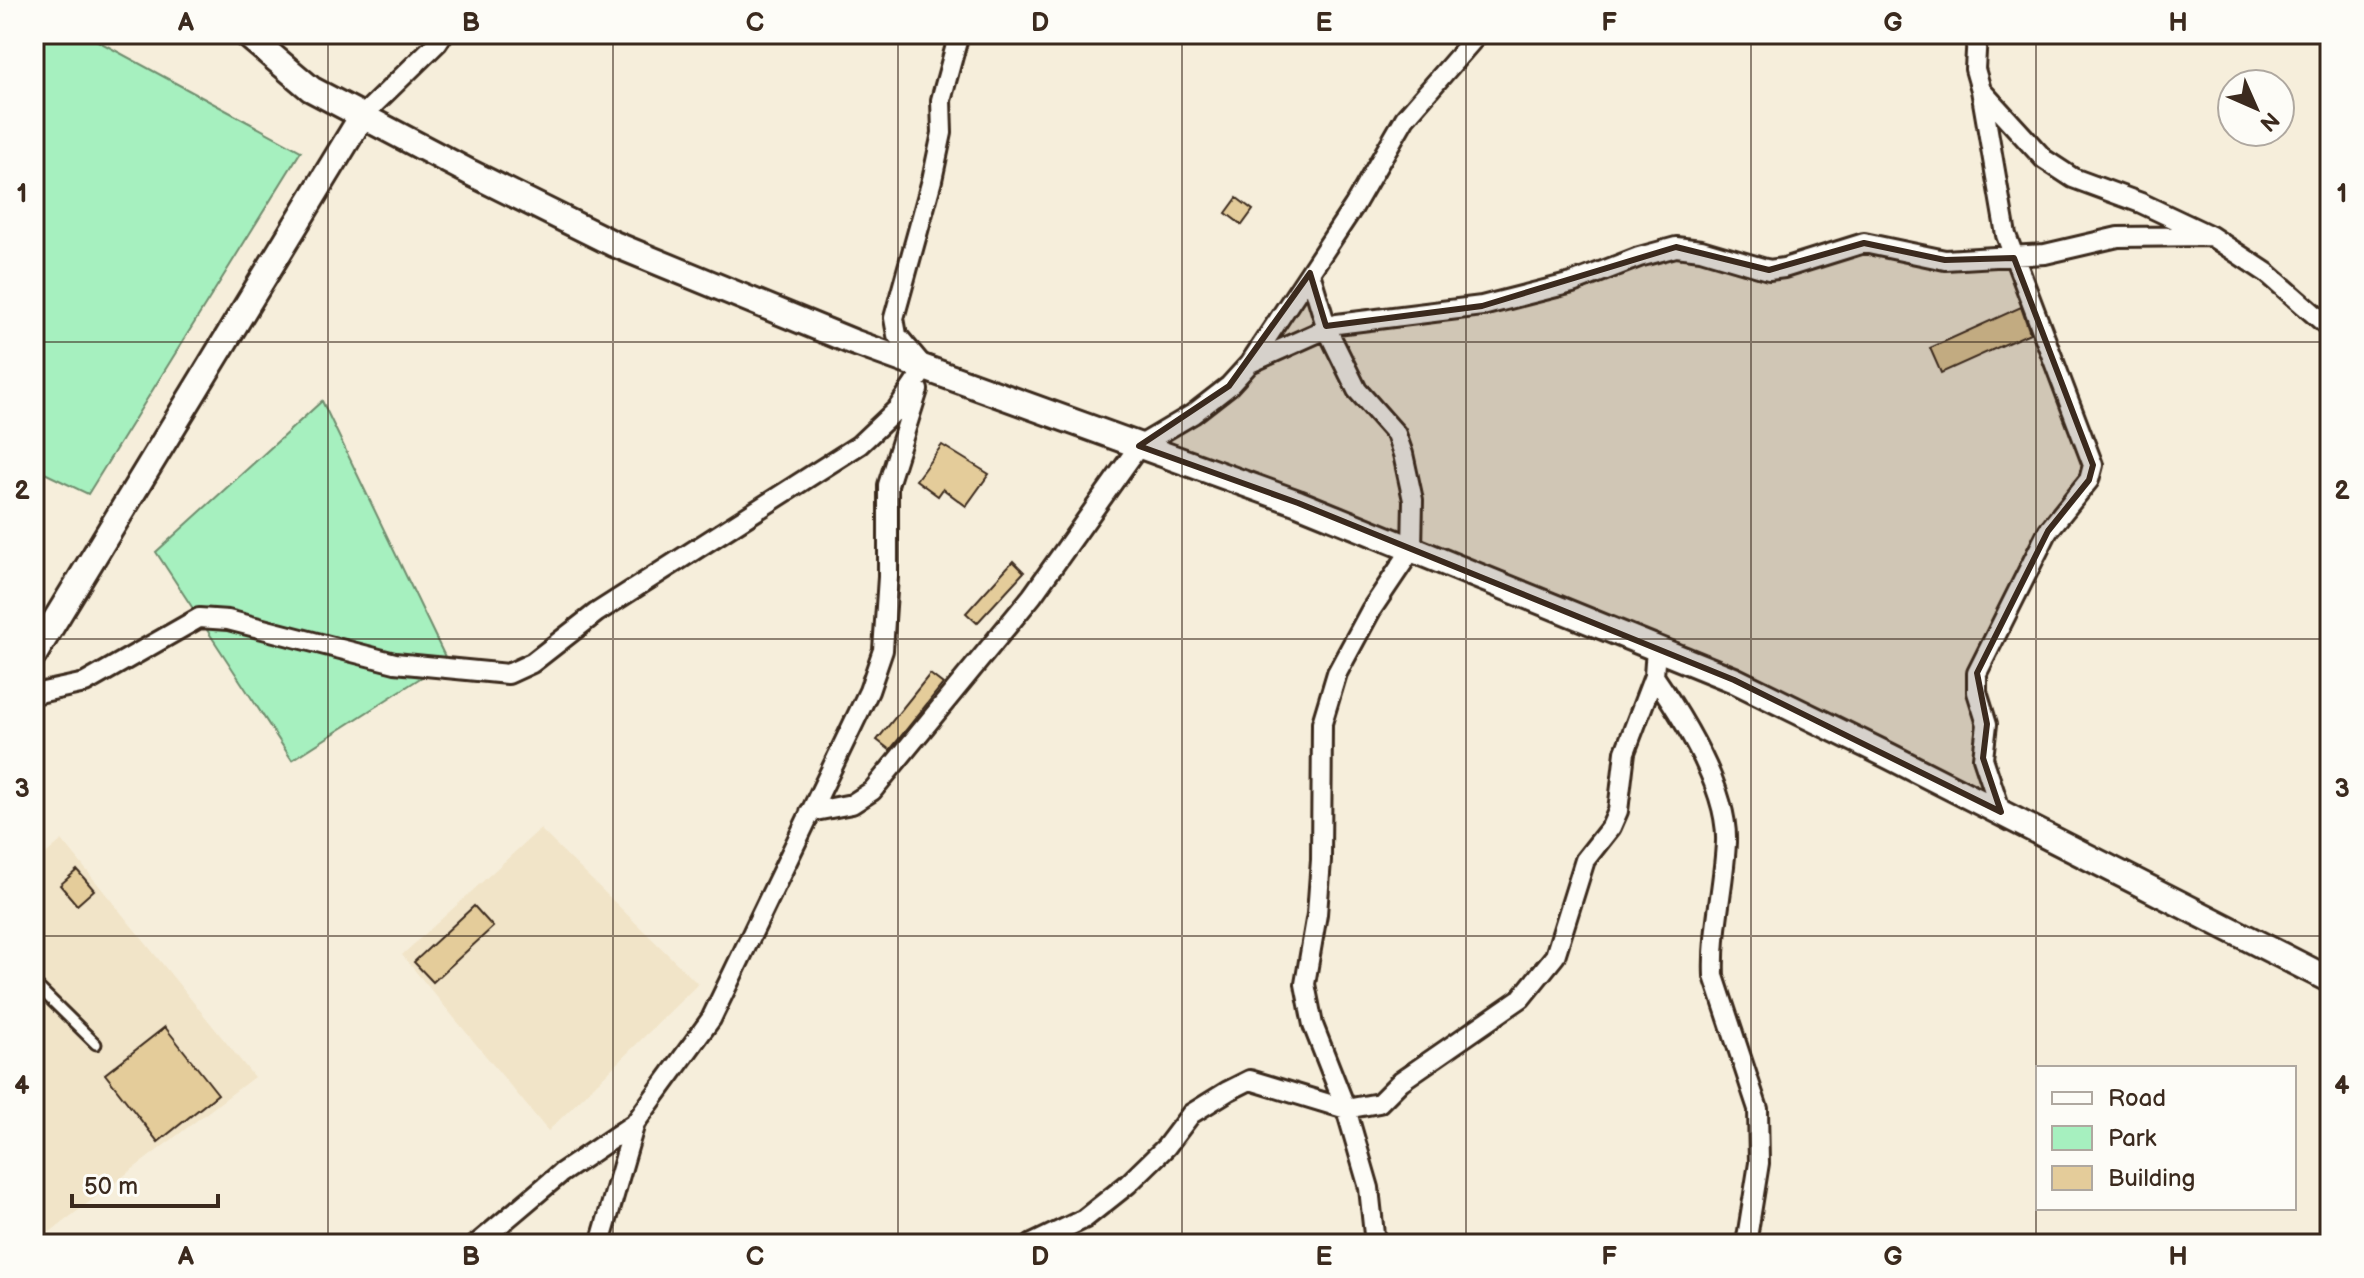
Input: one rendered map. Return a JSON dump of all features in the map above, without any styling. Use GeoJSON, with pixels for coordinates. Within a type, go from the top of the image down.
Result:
{"type":"FeatureCollection","features":[{"type":"Feature","properties":{"kind":"street"},"geometry":{"type":"LineString","coordinates":[[246,34],[311,89],[614,244],[853,342],[1298,503],[1734,680],[2330,980]]}},
{"type":"Feature","properties":{"kind":"street"},"geometry":{"type":"LineString","coordinates":[[34,655],[362,116],[443,34]]}},
{"type":"Feature","properties":{"kind":"street"},"geometry":{"type":"LineString","coordinates":[[925,368],[897,335],[894,318],[932,180],[942,133],[941,100],[959,34]]}},
{"type":"Feature","properties":{"kind":"street"},"geometry":{"type":"LineString","coordinates":[[810,812],[852,804],[872,791],[1032,596],[1139,446],[1193,414],[1229,386],[1250,363],[1354,206],[1405,118],[1478,34]]}},
{"type":"Feature","properties":{"kind":"street"},"geometry":{"type":"LineString","coordinates":[[1977,34],[1975,69],[2006,235],[2093,465],[2089,480],[2077,498],[2048,531],[1977,673],[1977,692],[1987,724],[1983,758],[2001,812]]}},
{"type":"Feature","properties":{"kind":"street"},"geometry":{"type":"LineString","coordinates":[[1981,90],[2044,159],[2073,178],[2141,203],[2211,236],[2267,273],[2330,328]]}},
{"type":"Feature","properties":{"kind":"street"},"geometry":{"type":"LineString","coordinates":[[1250,363],[1337,324],[1482,306],[1572,283],[1639,257],[1676,247],[1701,250],[1769,270],[1864,243],[1945,260],[2045,254],[2118,237],[2211,236]]}},
{"type":"Feature","properties":{"kind":"street"},"geometry":{"type":"LineString","coordinates":[[1310,273],[1327,329],[1357,390],[1396,434],[1413,500],[1412,549],[1371,610],[1337,673],[1322,723],[1320,873],[1317,914],[1305,984],[1313,1025],[1346,1109],[1369,1188],[1375,1244]]}},
{"type":"Feature","properties":{"kind":"street"},"geometry":{"type":"LineString","coordinates":[[34,694],[85,683],[199,618],[228,620],[395,663],[508,674],[532,663],[596,613],[859,445],[897,409],[925,368]]}},
{"type":"Feature","properties":{"kind":"street"},"geometry":{"type":"LineString","coordinates":[[477,1244],[561,1173],[635,1123],[711,1019],[869,691],[883,650],[888,577],[888,485],[925,368]]}},
{"type":"Feature","properties":{"kind":"street"},"geometry":{"type":"LineString","coordinates":[[1032,1244],[1084,1219],[1128,1184],[1166,1147],[1191,1114],[1250,1080],[1346,1109],[1379,1103],[1401,1081],[1521,998],[1555,956],[1585,860],[1611,827],[1618,811],[1625,752],[1654,676],[1656,649]]}},
{"type":"Feature","properties":{"kind":"street"},"geometry":{"type":"LineString","coordinates":[[1654,676],[1685,721],[1723,807],[1726,840],[1713,953],[1714,976],[1758,1109],[1759,1163],[1746,1244]]}},
{"type":"Feature","properties":{"kind":"street"},"geometry":{"type":"LineString","coordinates":[[600,1244],[635,1123]]}},
{"type":"Feature","properties":{"kind":"lane"},"geometry":{"type":"LineString","coordinates":[[34,983],[96,1044]]}},
{"type":"Feature","properties":{"kind":"highlighted area"},"geometry":{"type":"Polygon","coordinates":[[[1864,243],[1945,260],[2014,258],[2093,465],[2089,480],[2048,531],[1977,673],[1987,724],[1983,758],[2001,812],[1734,680],[1298,503],[1139,446],[1229,386],[1310,273],[1326,326],[1482,306],[1676,247],[1769,270],[1864,243]]]}},
{"type":"Feature","properties":{"kind":"shaded area"},"geometry":{"type":"Polygon","coordinates":[[[540,829],[698,984],[548,1131],[402,955],[540,829]]]}},
{"type":"Feature","properties":{"kind":"shaded area"},"geometry":{"type":"Polygon","coordinates":[[[62,840],[254,1077],[34,1244],[34,864],[62,840]]]}},
{"type":"Feature","properties":{"kind":"green space"},"geometry":{"type":"Polygon","coordinates":[[[34,34],[85,34],[301,151],[88,494],[34,468],[34,34]]]}},
{"type":"Feature","properties":{"kind":"green space"},"geometry":{"type":"Polygon","coordinates":[[[322,401],[447,661],[292,760],[156,552],[322,401]]]}},
{"type":"Feature","properties":{"kind":"building"},"geometry":{"type":"Polygon","coordinates":[[[1237,198],[1253,210],[1242,225],[1226,213],[1237,198]]]}},
{"type":"Feature","properties":{"kind":"building"},"geometry":{"type":"Polygon","coordinates":[[[2021,307],[2030,333],[1941,373],[1930,348],[2021,307]]]}},
{"type":"Feature","properties":{"kind":"building"},"geometry":{"type":"Polygon","coordinates":[[[942,445],[989,474],[966,506],[943,489],[938,496],[916,480],[942,445]]]}},
{"type":"Feature","properties":{"kind":"building"},"geometry":{"type":"Polygon","coordinates":[[[1013,561],[1024,572],[977,623],[966,613],[1013,561]]]}},
{"type":"Feature","properties":{"kind":"building"},"geometry":{"type":"Polygon","coordinates":[[[930,674],[943,684],[890,750],[877,740],[930,674]]]}},
{"type":"Feature","properties":{"kind":"building"},"geometry":{"type":"Polygon","coordinates":[[[77,870],[94,890],[77,905],[60,885],[77,870]]]}},
{"type":"Feature","properties":{"kind":"building"},"geometry":{"type":"Polygon","coordinates":[[[474,906],[493,927],[433,982],[414,962],[474,906]]]}},
{"type":"Feature","properties":{"kind":"building"},"geometry":{"type":"Polygon","coordinates":[[[165,1027],[218,1094],[158,1142],[105,1074],[165,1027]]]}}]}
